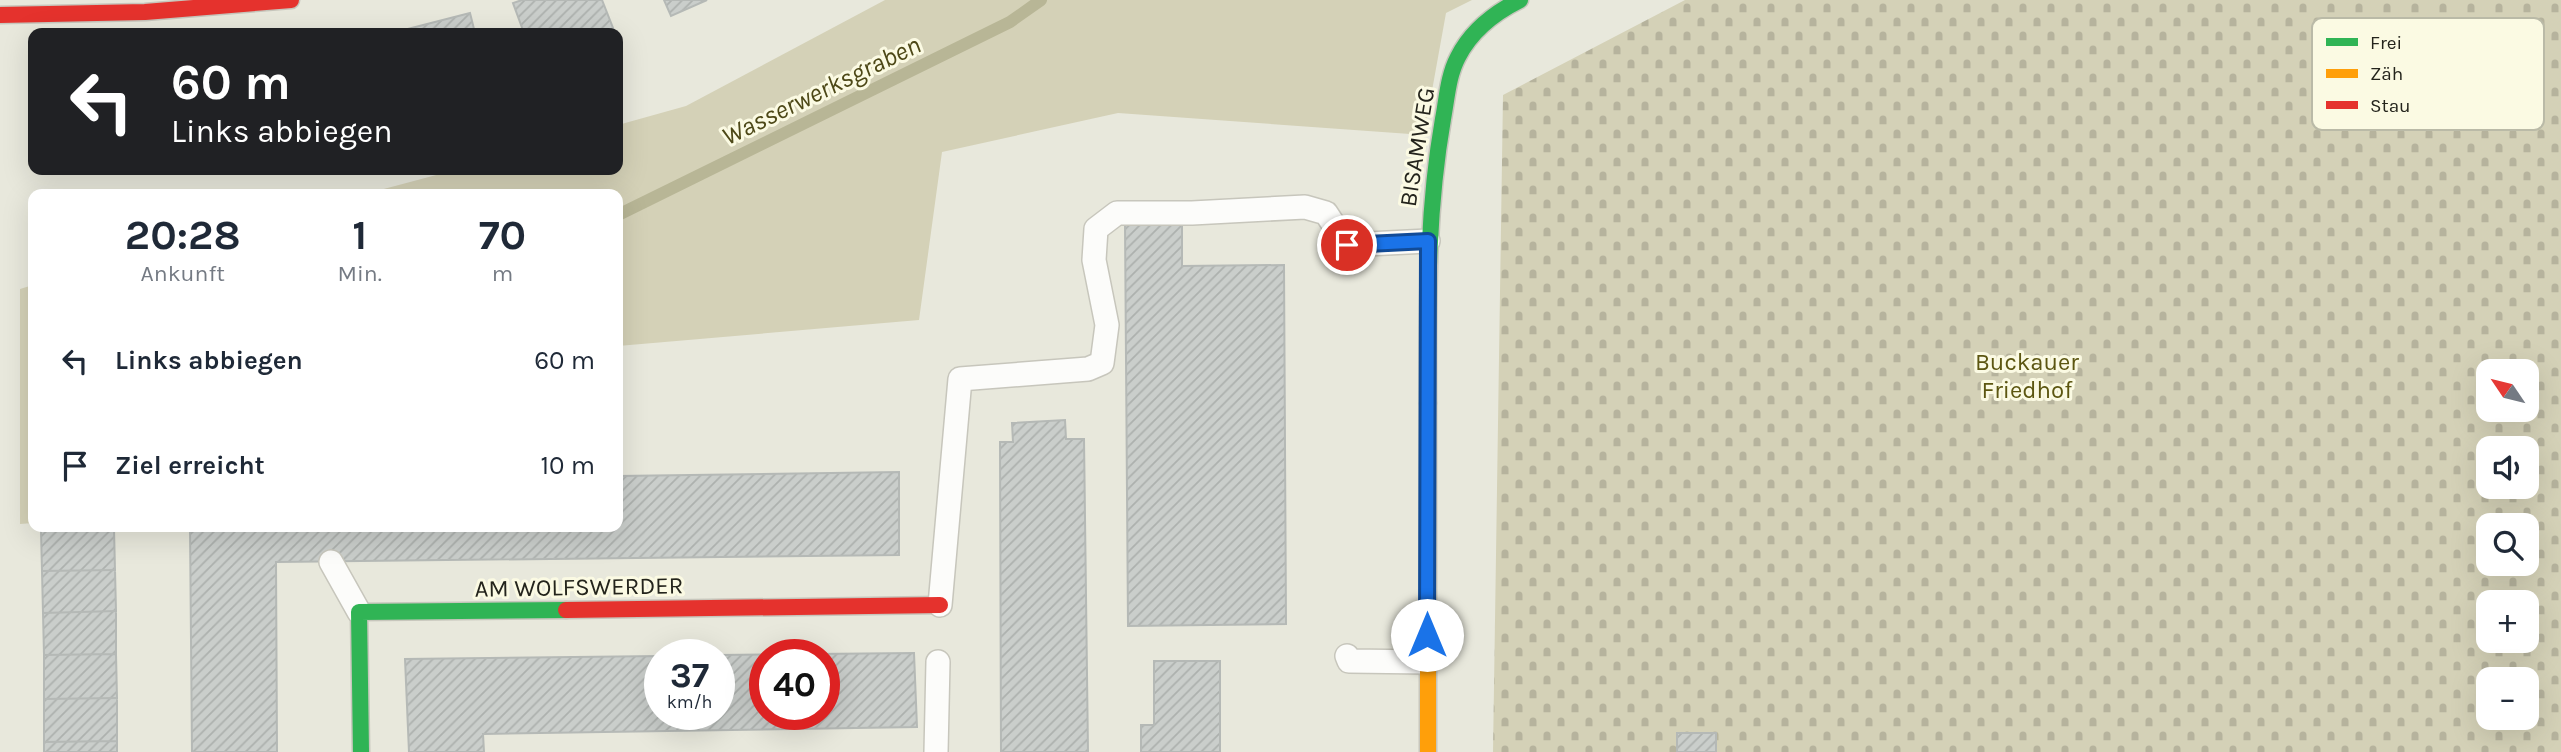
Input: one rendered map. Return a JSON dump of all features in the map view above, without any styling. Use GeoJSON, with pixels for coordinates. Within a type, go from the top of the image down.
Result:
{"type":"FeatureCollection","features":[{"type":"Feature","properties":{"kind":"street"},"geometry":{"type":"LineString","coordinates":[[0,15],[145,12],[291,0]]}},
{"type":"Feature","properties":{"kind":"street","name":"BISAMWEG"},"geometry":{"type":"LineString","coordinates":[[1428,752],[1430,190],[1449,86],[1458,57],[1474,34],[1502,8],[1520,0]]}},
{"type":"Feature","properties":{"kind":"street","name":"AM WOLFSWERDER"},"geometry":{"type":"LineString","coordinates":[[359,612],[940,605]]}},
{"type":"Feature","properties":{"kind":"street"},"geometry":{"type":"LineString","coordinates":[[359,612],[360,752]]}},
{"type":"Feature","properties":{"kind":"lane"},"geometry":{"type":"LineString","coordinates":[[940,605],[960,379],[1088,369],[1102,363],[1107,325],[1094,260],[1097,229],[1117,213],[1192,213],[1305,207],[1326,213],[1347,245],[1428,241]]}},
{"type":"Feature","properties":{"kind":"lane"},"geometry":{"type":"LineString","coordinates":[[331,562],[359,612]]}},
{"type":"Feature","properties":{"kind":"lane"},"geometry":{"type":"LineString","coordinates":[[1347,656],[1349,661],[1427,662]]}},
{"type":"Feature","properties":{"kind":"lane"},"geometry":{"type":"LineString","coordinates":[[936,752],[938,662]]}},
{"type":"Feature","properties":{"kind":"green space"},"geometry":{"type":"Polygon","coordinates":[[[885,0],[1472,0],[1446,13],[1424,135],[1118,113],[942,152],[919,320],[623,346],[623,189],[384,189],[436,175],[623,175],[623,124],[686,106],[885,0]]]}},
{"type":"Feature","properties":{"kind":"green space","name":"Buckauer Friedhof"},"geometry":{"type":"Polygon","coordinates":[[[1685,0],[2561,0],[2561,752],[1493,752],[1503,95],[1685,0]]]}},
{"type":"Feature","properties":{"kind":"green space"},"geometry":{"type":"Polygon","coordinates":[[[28,287],[28,523],[20,524],[20,289],[28,287]]]}},
{"type":"Feature","properties":{"kind":"building"},"geometry":{"type":"Polygon","coordinates":[[[522,0],[602,0],[613,28],[522,28],[513,3],[522,0]]]}},
{"type":"Feature","properties":{"kind":"building"},"geometry":{"type":"Polygon","coordinates":[[[664,0],[707,0],[671,16],[664,0]]]}},
{"type":"Feature","properties":{"kind":"building"},"geometry":{"type":"Polygon","coordinates":[[[470,13],[474,28],[412,28],[470,13]]]}},
{"type":"Feature","properties":{"kind":"building"},"geometry":{"type":"Polygon","coordinates":[[[1125,225],[1182,225],[1182,266],[1284,265],[1286,624],[1128,626],[1125,225]]]}},
{"type":"Feature","properties":{"kind":"building"},"geometry":{"type":"Polygon","coordinates":[[[1065,420],[1066,439],[1084,439],[1088,752],[1001,752],[1000,442],[1013,442],[1012,423],[1065,420]]]}},
{"type":"Feature","properties":{"kind":"building"},"geometry":{"type":"Polygon","coordinates":[[[899,472],[899,555],[276,562],[277,752],[192,752],[190,532],[623,532],[623,476],[899,472]]]}},
{"type":"Feature","properties":{"kind":"building"},"geometry":{"type":"Polygon","coordinates":[[[41,532],[114,532],[115,570],[42,571],[41,532]]]}},
{"type":"Feature","properties":{"kind":"building"},"geometry":{"type":"Polygon","coordinates":[[[115,570],[116,611],[43,613],[42,571],[115,570]]]}},
{"type":"Feature","properties":{"kind":"building"},"geometry":{"type":"Polygon","coordinates":[[[116,611],[116,654],[44,655],[43,613],[116,611]]]}},
{"type":"Feature","properties":{"kind":"building"},"geometry":{"type":"Polygon","coordinates":[[[914,653],[917,727],[840,728],[840,654],[914,653]]]}},
{"type":"Feature","properties":{"kind":"building"},"geometry":{"type":"Polygon","coordinates":[[[116,654],[117,698],[44,699],[44,655],[116,654]]]}},
{"type":"Feature","properties":{"kind":"building"},"geometry":{"type":"Polygon","coordinates":[[[735,655],[749,655],[749,730],[735,730],[735,655]]]}},
{"type":"Feature","properties":{"kind":"building"},"geometry":{"type":"Polygon","coordinates":[[[644,656],[644,730],[731,730],[483,734],[484,752],[409,752],[405,659],[644,656]]]}},
{"type":"Feature","properties":{"kind":"building"},"geometry":{"type":"Polygon","coordinates":[[[1154,661],[1220,661],[1220,752],[1141,752],[1141,725],[1154,725],[1154,661]]]}},
{"type":"Feature","properties":{"kind":"building"},"geometry":{"type":"Polygon","coordinates":[[[117,698],[117,741],[44,742],[44,699],[117,698]]]}},
{"type":"Feature","properties":{"kind":"building"},"geometry":{"type":"Polygon","coordinates":[[[1677,733],[1716,733],[1716,752],[1677,752],[1677,733]]]}},
{"type":"Feature","properties":{"kind":"building"},"geometry":{"type":"Polygon","coordinates":[[[117,741],[117,752],[44,752],[44,742],[117,741]]]}},
{"type":"Feature","properties":{"kind":"waterway","name":"Wasserwerksgraben"},"geometry":{"type":"LineString","coordinates":[[623,213],[1010,22],[1041,0]]}},
{"type":"Feature","properties":{"kind":"traffic: fast"},"geometry":{"type":"LineString","coordinates":[[1428,403],[1428,296],[1433,191],[1450,79],[1458,57],[1476,31],[1492,17],[1520,0]]}},
{"type":"Feature","properties":{"kind":"traffic: fast"},"geometry":{"type":"LineString","coordinates":[[361,752],[359,612],[566,610]]}},
{"type":"Feature","properties":{"kind":"traffic: slow"},"geometry":{"type":"LineString","coordinates":[[1428,403],[1428,752]]}},
{"type":"Feature","properties":{"kind":"traffic: jam"},"geometry":{"type":"LineString","coordinates":[[0,15],[145,12],[291,0]]}},
{"type":"Feature","properties":{"kind":"traffic: jam"},"geometry":{"type":"LineString","coordinates":[[566,610],[940,605]]}},
{"type":"Feature","properties":{"kind":"route"},"geometry":{"type":"LineString","coordinates":[[1347,245],[1428,241],[1427,635]]}}]}
